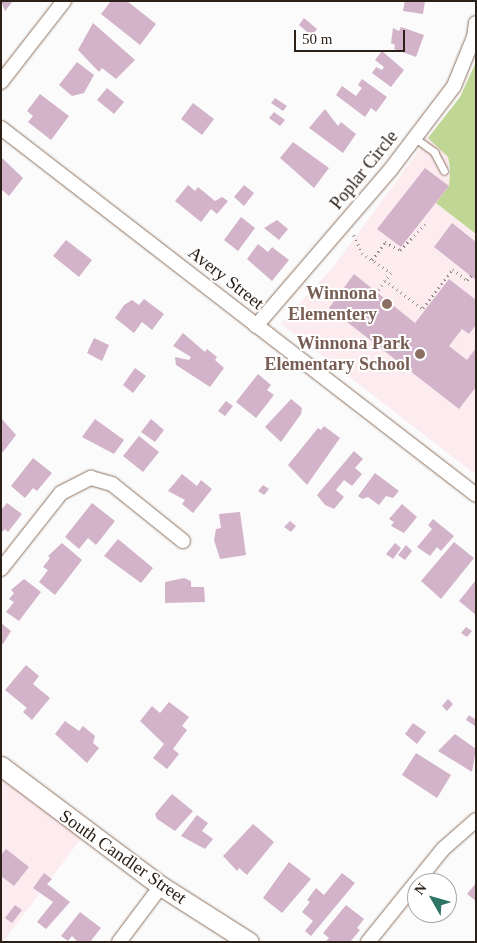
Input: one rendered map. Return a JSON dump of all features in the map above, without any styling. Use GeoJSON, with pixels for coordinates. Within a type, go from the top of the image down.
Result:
{"type":"FeatureCollection","features":[{"type":"Feature","properties":{"kind":"main road","name":"South Candler Street"},"geometry":{"type":"LineString","coordinates":[[1,766],[161,886],[249,942]]}},
{"type":"Feature","properties":{"kind":"street"},"geometry":{"type":"LineString","coordinates":[[1,82],[64,1]]}},
{"type":"Feature","properties":{"kind":"street","name":"Poplar Circle"},"geometry":{"type":"LineString","coordinates":[[256,326],[415,138],[454,86],[474,37],[476,23]]}},
{"type":"Feature","properties":{"kind":"street","name":"Avery Street"},"geometry":{"type":"LineString","coordinates":[[1,128],[476,495]]}},
{"type":"Feature","properties":{"kind":"street"},"geometry":{"type":"LineString","coordinates":[[1,568],[61,493],[91,478],[112,484],[183,541]]}},
{"type":"Feature","properties":{"kind":"street"},"geometry":{"type":"LineString","coordinates":[[368,942],[443,849],[476,820]]}},
{"type":"Feature","properties":{"kind":"street"},"geometry":{"type":"LineString","coordinates":[[119,942],[161,886]]}},
{"type":"Feature","properties":{"kind":"lane"},"geometry":{"type":"LineString","coordinates":[[415,138],[434,152],[444,171]]}},
{"type":"Feature","properties":{"kind":"path"},"geometry":{"type":"LineString","coordinates":[[372,260],[385,242],[400,250],[428,221]]}},
{"type":"Feature","properties":{"kind":"path"},"geometry":{"type":"LineString","coordinates":[[359,229],[353,236],[362,253],[391,273],[378,291]]}},
{"type":"Feature","properties":{"kind":"path"},"geometry":{"type":"LineString","coordinates":[[385,280],[424,309],[453,270],[467,280],[471,276]]}},
{"type":"Feature","properties":{"kind":"shaded area","name":"Winnona Elementery"},"geometry":{"type":"Polygon","coordinates":[[[428,138],[448,157],[451,215],[476,234],[476,475],[281,324],[334,266],[428,138]]]}},
{"type":"Feature","properties":{"kind":"shaded area"},"geometry":{"type":"Polygon","coordinates":[[[1,764],[86,832],[3,942],[1,942],[1,764]]]}},
{"type":"Feature","properties":{"kind":"green space"},"geometry":{"type":"Polygon","coordinates":[[[476,62],[476,234],[436,203],[449,186],[450,169],[448,157],[428,138],[460,97],[476,62]]]}},
{"type":"Feature","properties":{"kind":"building"},"geometry":{"type":"Polygon","coordinates":[[[1,1],[13,1],[5,11],[1,1]]]}},
{"type":"Feature","properties":{"kind":"building"},"geometry":{"type":"Polygon","coordinates":[[[111,1],[127,1],[156,24],[140,45],[101,14],[111,1]]]}},
{"type":"Feature","properties":{"kind":"building"},"geometry":{"type":"Polygon","coordinates":[[[405,1],[425,1],[423,14],[403,11],[405,1]]]}},
{"type":"Feature","properties":{"kind":"building"},"geometry":{"type":"Polygon","coordinates":[[[304,18],[317,29],[312,36],[299,25],[304,18]]]}},
{"type":"Feature","properties":{"kind":"building"},"geometry":{"type":"Polygon","coordinates":[[[93,23],[135,60],[116,79],[102,68],[99,72],[78,50],[93,23]]]}},
{"type":"Feature","properties":{"kind":"building"},"geometry":{"type":"Polygon","coordinates":[[[401,27],[424,35],[416,57],[394,49],[395,45],[391,43],[393,28],[399,31],[401,27]]]}},
{"type":"Feature","properties":{"kind":"building"},"geometry":{"type":"Polygon","coordinates":[[[382,51],[404,70],[391,87],[372,73],[376,67],[382,70],[384,67],[375,60],[382,51]]]}},
{"type":"Feature","properties":{"kind":"building"},"geometry":{"type":"Polygon","coordinates":[[[77,62],[94,75],[84,93],[72,96],[59,85],[77,62]]]}},
{"type":"Feature","properties":{"kind":"building"},"geometry":{"type":"Polygon","coordinates":[[[362,79],[387,97],[376,112],[371,108],[365,117],[336,95],[342,86],[356,96],[362,88],[358,85],[362,79]]]}},
{"type":"Feature","properties":{"kind":"building"},"geometry":{"type":"Polygon","coordinates":[[[107,88],[124,102],[114,114],[97,100],[107,88]]]}},
{"type":"Feature","properties":{"kind":"building"},"geometry":{"type":"Polygon","coordinates":[[[40,94],[69,116],[51,140],[28,122],[33,116],[27,111],[40,94]]]}},
{"type":"Feature","properties":{"kind":"building"},"geometry":{"type":"Polygon","coordinates":[[[275,98],[287,106],[283,111],[271,103],[275,98]]]}},
{"type":"Feature","properties":{"kind":"building"},"geometry":{"type":"Polygon","coordinates":[[[193,103],[214,119],[202,135],[181,119],[193,103]]]}},
{"type":"Feature","properties":{"kind":"building"},"geometry":{"type":"Polygon","coordinates":[[[325,109],[338,126],[341,122],[356,134],[343,153],[309,128],[325,109]]]}},
{"type":"Feature","properties":{"kind":"building"},"geometry":{"type":"Polygon","coordinates":[[[274,112],[285,120],[280,126],[269,118],[274,112]]]}},
{"type":"Feature","properties":{"kind":"building"},"geometry":{"type":"Polygon","coordinates":[[[293,142],[329,168],[314,188],[280,158],[293,142]]]}},
{"type":"Feature","properties":{"kind":"building"},"geometry":{"type":"Polygon","coordinates":[[[1,157],[23,178],[9,196],[1,189],[1,157]]]}},
{"type":"Feature","properties":{"kind":"building"},"geometry":{"type":"Polygon","coordinates":[[[425,168],[449,186],[401,247],[377,229],[425,168]]]}},
{"type":"Feature","properties":{"kind":"building"},"geometry":{"type":"Polygon","coordinates":[[[188,185],[195,191],[198,187],[215,201],[222,197],[228,201],[217,214],[211,209],[201,222],[175,201],[188,185]]]}},
{"type":"Feature","properties":{"kind":"building"},"geometry":{"type":"Polygon","coordinates":[[[244,185],[254,193],[244,206],[234,197],[244,185]]]}},
{"type":"Feature","properties":{"kind":"building"},"geometry":{"type":"Polygon","coordinates":[[[241,217],[255,228],[238,251],[224,240],[241,217]]]}},
{"type":"Feature","properties":{"kind":"building"},"geometry":{"type":"Polygon","coordinates":[[[277,220],[288,229],[279,240],[264,228],[277,220]]]}},
{"type":"Feature","properties":{"kind":"building"},"geometry":{"type":"Polygon","coordinates":[[[452,223],[476,242],[476,280],[434,247],[452,223]]]}},
{"type":"Feature","properties":{"kind":"building"},"geometry":{"type":"Polygon","coordinates":[[[66,240],[92,260],[79,277],[53,256],[66,240]]]}},
{"type":"Feature","properties":{"kind":"building"},"geometry":{"type":"Polygon","coordinates":[[[258,244],[268,252],[272,247],[289,260],[272,281],[247,259],[258,244]]]}},
{"type":"Feature","properties":{"kind":"building"},"geometry":{"type":"Polygon","coordinates":[[[354,274],[415,323],[449,279],[476,300],[476,325],[469,334],[462,329],[449,346],[467,360],[476,348],[476,387],[459,409],[329,308],[354,274]]]}},
{"type":"Feature","properties":{"kind":"building"},"geometry":{"type":"Polygon","coordinates":[[[144,299],[164,314],[152,330],[142,322],[134,333],[115,318],[124,305],[132,300],[139,305],[144,299]]]}},
{"type":"Feature","properties":{"kind":"building"},"geometry":{"type":"Polygon","coordinates":[[[183,333],[205,352],[207,349],[217,357],[215,360],[224,368],[210,387],[176,365],[175,357],[189,360],[191,357],[173,346],[183,333]]]}},
{"type":"Feature","properties":{"kind":"building"},"geometry":{"type":"Polygon","coordinates":[[[94,338],[109,345],[102,361],[87,353],[94,338]]]}},
{"type":"Feature","properties":{"kind":"building"},"geometry":{"type":"Polygon","coordinates":[[[135,368],[146,376],[133,393],[123,385],[135,368]]]}},
{"type":"Feature","properties":{"kind":"building"},"geometry":{"type":"Polygon","coordinates":[[[258,374],[271,385],[267,390],[274,395],[256,418],[236,402],[258,374]]]}},
{"type":"Feature","properties":{"kind":"building"},"geometry":{"type":"Polygon","coordinates":[[[291,399],[302,408],[301,414],[281,442],[265,427],[291,399]]]}},
{"type":"Feature","properties":{"kind":"building"},"geometry":{"type":"Polygon","coordinates":[[[226,401],[233,406],[225,416],[218,411],[226,401]]]}},
{"type":"Feature","properties":{"kind":"building"},"geometry":{"type":"Polygon","coordinates":[[[1,418],[16,435],[3,452],[1,451],[1,418]]]}},
{"type":"Feature","properties":{"kind":"building"},"geometry":{"type":"Polygon","coordinates":[[[95,419],[124,440],[114,454],[82,437],[95,419]]]}},
{"type":"Feature","properties":{"kind":"building"},"geometry":{"type":"Polygon","coordinates":[[[151,419],[164,430],[155,442],[141,432],[151,419]]]}},
{"type":"Feature","properties":{"kind":"building"},"geometry":{"type":"Polygon","coordinates":[[[324,426],[340,438],[307,485],[288,465],[318,428],[321,430],[324,426]]]}},
{"type":"Feature","properties":{"kind":"building"},"geometry":{"type":"Polygon","coordinates":[[[139,436],[159,452],[143,472],[123,456],[139,436]]]}},
{"type":"Feature","properties":{"kind":"building"},"geometry":{"type":"Polygon","coordinates":[[[354,451],[363,459],[355,468],[362,474],[352,486],[344,480],[336,490],[344,497],[334,509],[325,505],[317,495],[354,451]]]}},
{"type":"Feature","properties":{"kind":"building"},"geometry":{"type":"Polygon","coordinates":[[[33,458],[52,473],[37,491],[33,488],[25,498],[11,486],[33,458]]]}},
{"type":"Feature","properties":{"kind":"building"},"geometry":{"type":"Polygon","coordinates":[[[375,473],[399,491],[393,498],[386,496],[379,505],[368,497],[362,499],[358,496],[375,473]]]}},
{"type":"Feature","properties":{"kind":"building"},"geometry":{"type":"Polygon","coordinates":[[[182,474],[197,486],[201,480],[212,489],[193,513],[182,504],[185,500],[168,491],[182,474]]]}},
{"type":"Feature","properties":{"kind":"building"},"geometry":{"type":"Polygon","coordinates":[[[263,485],[269,489],[264,495],[258,491],[263,485]]]}},
{"type":"Feature","properties":{"kind":"building"},"geometry":{"type":"Polygon","coordinates":[[[7,503],[22,514],[8,532],[5,529],[1,533],[1,510],[7,503]]]}},
{"type":"Feature","properties":{"kind":"building"},"geometry":{"type":"Polygon","coordinates":[[[92,503],[115,521],[96,545],[88,538],[79,549],[65,537],[92,503]]]}},
{"type":"Feature","properties":{"kind":"building"},"geometry":{"type":"Polygon","coordinates":[[[402,504],[417,517],[404,533],[391,526],[394,522],[389,519],[402,504]]]}},
{"type":"Feature","properties":{"kind":"building"},"geometry":{"type":"Polygon","coordinates":[[[240,512],[246,555],[220,559],[214,540],[216,529],[221,528],[219,514],[240,512]]]}},
{"type":"Feature","properties":{"kind":"building"},"geometry":{"type":"Polygon","coordinates":[[[433,519],[454,536],[441,551],[437,547],[430,556],[417,547],[432,529],[428,525],[433,519]]]}},
{"type":"Feature","properties":{"kind":"building"},"geometry":{"type":"Polygon","coordinates":[[[290,521],[296,526],[291,532],[284,527],[290,521]]]}},
{"type":"Feature","properties":{"kind":"building"},"geometry":{"type":"Polygon","coordinates":[[[118,539],[153,568],[141,583],[104,556],[118,539]]]}},
{"type":"Feature","properties":{"kind":"building"},"geometry":{"type":"Polygon","coordinates":[[[454,542],[474,558],[441,599],[421,581],[454,542]]]}},
{"type":"Feature","properties":{"kind":"building"},"geometry":{"type":"Polygon","coordinates":[[[62,543],[82,560],[55,595],[39,582],[48,570],[43,567],[50,558],[48,556],[62,543]]]}},
{"type":"Feature","properties":{"kind":"building"},"geometry":{"type":"Polygon","coordinates":[[[395,543],[401,548],[393,559],[386,554],[395,543]]]}},
{"type":"Feature","properties":{"kind":"building"},"geometry":{"type":"Polygon","coordinates":[[[406,545],[412,551],[405,560],[398,555],[406,545]]]}},
{"type":"Feature","properties":{"kind":"building"},"geometry":{"type":"Polygon","coordinates":[[[184,578],[191,581],[191,587],[204,587],[205,602],[165,603],[165,582],[184,578]]]}},
{"type":"Feature","properties":{"kind":"building"},"geometry":{"type":"Polygon","coordinates":[[[24,579],[41,592],[19,621],[6,612],[14,602],[9,599],[14,593],[11,590],[24,579]]]}},
{"type":"Feature","properties":{"kind":"building"},"geometry":{"type":"Polygon","coordinates":[[[476,580],[476,615],[459,601],[476,580]]]}},
{"type":"Feature","properties":{"kind":"building"},"geometry":{"type":"Polygon","coordinates":[[[1,623],[11,631],[3,644],[1,643],[1,623]]]}},
{"type":"Feature","properties":{"kind":"building"},"geometry":{"type":"Polygon","coordinates":[[[466,627],[472,631],[467,637],[461,633],[466,627]]]}},
{"type":"Feature","properties":{"kind":"building"},"geometry":{"type":"Polygon","coordinates":[[[26,665],[39,676],[33,684],[50,698],[32,720],[23,712],[27,708],[5,690],[26,665]]]}},
{"type":"Feature","properties":{"kind":"building"},"geometry":{"type":"Polygon","coordinates":[[[448,699],[453,704],[447,711],[442,706],[448,699]]]}},
{"type":"Feature","properties":{"kind":"building"},"geometry":{"type":"Polygon","coordinates":[[[169,702],[189,717],[182,726],[187,730],[173,749],[179,754],[167,769],[153,758],[164,744],[140,721],[152,706],[160,713],[169,702]]]}},
{"type":"Feature","properties":{"kind":"building"},"geometry":{"type":"Polygon","coordinates":[[[469,715],[476,720],[475,726],[466,720],[469,715]]]}},
{"type":"Feature","properties":{"kind":"building"},"geometry":{"type":"Polygon","coordinates":[[[65,721],[79,731],[83,726],[95,736],[93,743],[99,748],[87,763],[55,734],[65,721]]]}},
{"type":"Feature","properties":{"kind":"building"},"geometry":{"type":"Polygon","coordinates":[[[413,723],[426,732],[417,744],[405,734],[413,723]]]}},
{"type":"Feature","properties":{"kind":"building"},"geometry":{"type":"Polygon","coordinates":[[[455,734],[476,749],[472,772],[438,751],[455,734]]]}},
{"type":"Feature","properties":{"kind":"building"},"geometry":{"type":"Polygon","coordinates":[[[416,753],[451,775],[437,798],[402,775],[416,753]]]}},
{"type":"Feature","properties":{"kind":"building"},"geometry":{"type":"Polygon","coordinates":[[[172,794],[193,811],[175,831],[157,819],[155,814],[172,794]]]}},
{"type":"Feature","properties":{"kind":"building"},"geometry":{"type":"Polygon","coordinates":[[[197,815],[208,823],[202,831],[213,839],[205,849],[181,836],[197,815]]]}},
{"type":"Feature","properties":{"kind":"building"},"geometry":{"type":"Polygon","coordinates":[[[253,824],[274,842],[247,875],[239,868],[237,871],[223,856],[253,824]]]}},
{"type":"Feature","properties":{"kind":"building"},"geometry":{"type":"Polygon","coordinates":[[[6,849],[29,867],[14,886],[1,876],[1,855],[6,849]]]}},
{"type":"Feature","properties":{"kind":"building"},"geometry":{"type":"Polygon","coordinates":[[[289,862],[311,879],[282,913],[263,898],[289,862]]]}},
{"type":"Feature","properties":{"kind":"building"},"geometry":{"type":"Polygon","coordinates":[[[44,873],[52,879],[47,884],[70,902],[46,929],[37,922],[53,902],[33,888],[44,873]]]}},
{"type":"Feature","properties":{"kind":"building"},"geometry":{"type":"Polygon","coordinates":[[[342,873],[355,883],[311,936],[305,931],[313,921],[302,912],[310,902],[307,900],[316,888],[324,895],[342,873]]]}},
{"type":"Feature","properties":{"kind":"building"},"geometry":{"type":"Polygon","coordinates":[[[476,883],[476,901],[467,894],[476,883]]]}},
{"type":"Feature","properties":{"kind":"building"},"geometry":{"type":"Polygon","coordinates":[[[15,905],[22,910],[12,923],[5,918],[15,905]]]}},
{"type":"Feature","properties":{"kind":"building"},"geometry":{"type":"Polygon","coordinates":[[[346,905],[364,919],[357,928],[360,930],[350,942],[325,942],[329,938],[323,933],[346,905]]]}},
{"type":"Feature","properties":{"kind":"building"},"geometry":{"type":"Polygon","coordinates":[[[80,912],[101,928],[90,942],[78,942],[72,936],[68,941],[61,936],[80,912]]]}},
{"type":"Feature","properties":{"kind":"place","name":"Winnona Elementery"},"geometry":{"type":"Point","coordinates":[387,304]}},
{"type":"Feature","properties":{"kind":"place","name":"Winnona Park Elementary School"},"geometry":{"type":"Point","coordinates":[420,354]}}]}
